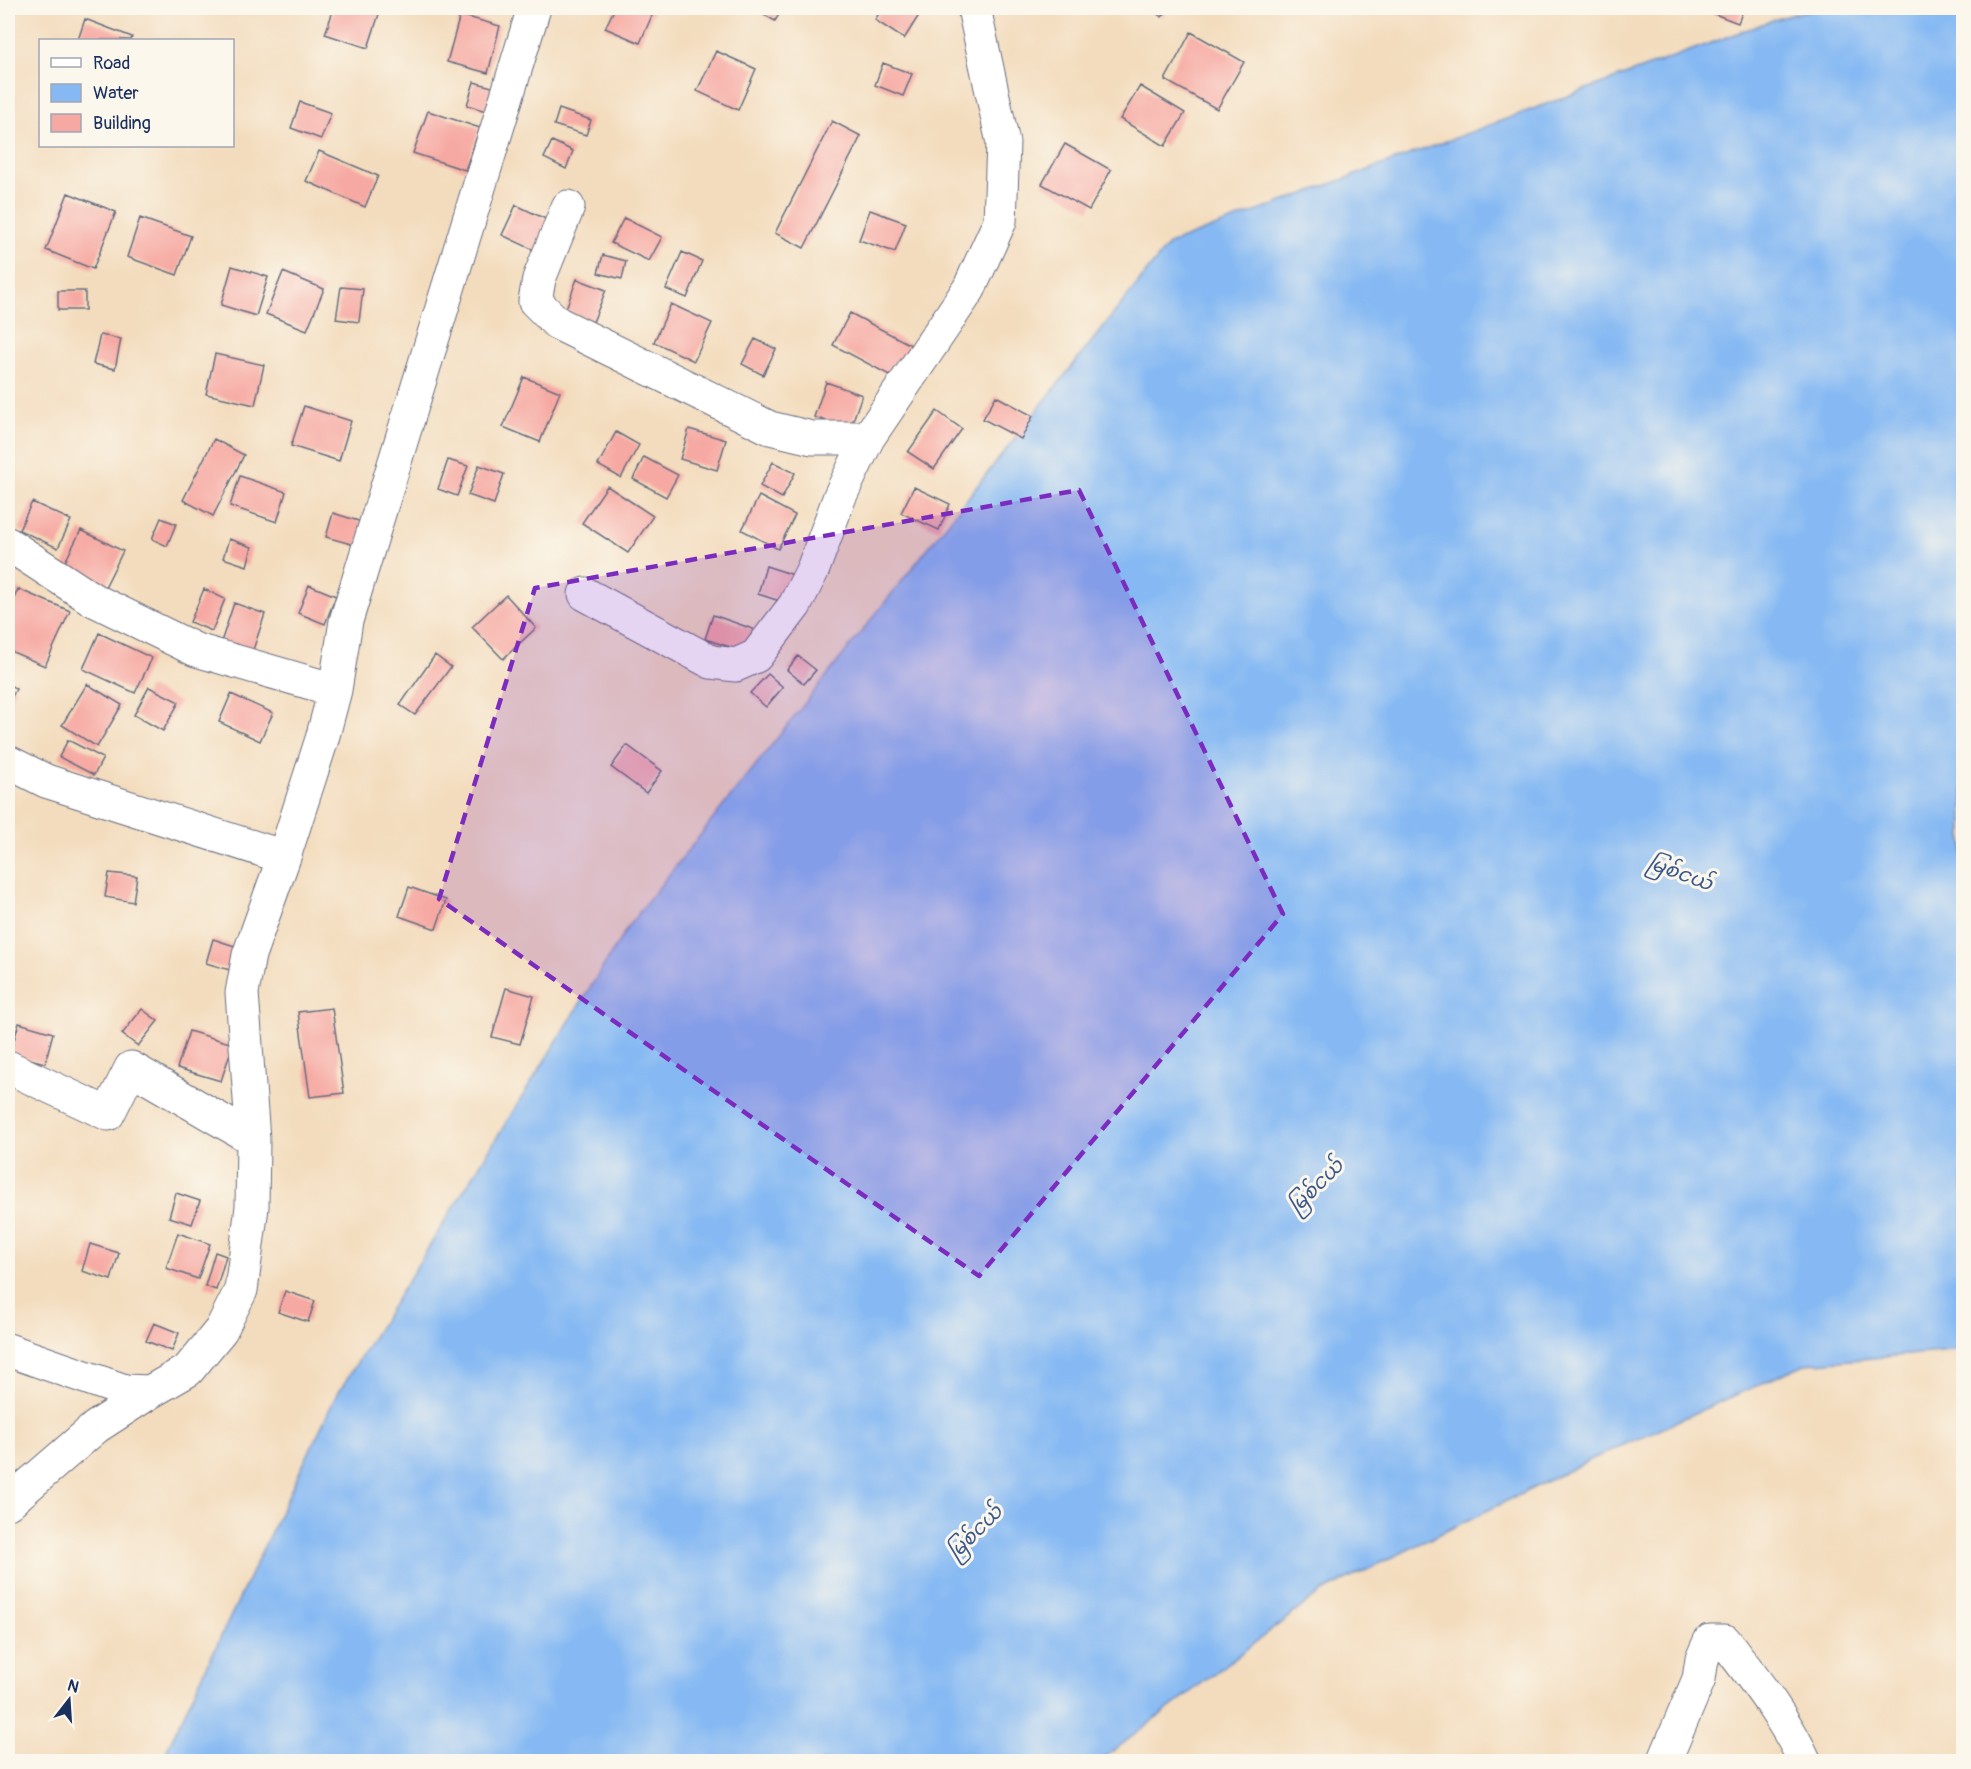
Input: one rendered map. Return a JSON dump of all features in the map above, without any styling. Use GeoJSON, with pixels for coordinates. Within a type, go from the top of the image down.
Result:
{"type":"FeatureCollection","features":[{"type":"Feature","properties":{"kind":"street"},"geometry":{"type":"LineString","coordinates":[[8,1503],[96,1426],[188,1370],[220,1330],[241,1290],[252,1208],[253,1139],[242,993],[249,955],[322,739],[334,690],[346,621],[534,8]]}},
{"type":"Feature","properties":{"kind":"street"},"geometry":{"type":"LineString","coordinates":[[585,594],[711,662],[736,665],[756,656],[795,605],[813,569],[840,496],[868,438],[969,289],[1000,220],[1003,143],[974,8]]}},
{"type":"Feature","properties":{"kind":"street"},"geometry":{"type":"LineString","coordinates":[[568,207],[539,279],[535,301],[557,323],[770,428],[812,438],[868,438]]}},
{"type":"Feature","properties":{"kind":"street"},"geometry":{"type":"LineString","coordinates":[[8,544],[92,599],[196,650],[334,690]]}},
{"type":"Feature","properties":{"kind":"street"},"geometry":{"type":"LineString","coordinates":[[8,762],[46,781],[284,857]]}},
{"type":"Feature","properties":{"kind":"street"},"geometry":{"type":"LineString","coordinates":[[8,1067],[108,1114],[131,1068],[253,1139]]}},
{"type":"Feature","properties":{"kind":"street"},"geometry":{"type":"LineString","coordinates":[[8,1350],[125,1391],[150,1392]]}},
{"type":"Feature","properties":{"kind":"street"},"geometry":{"type":"LineString","coordinates":[[1664,1761],[1699,1679],[1702,1659],[1710,1641],[1725,1641],[1755,1680],[1797,1744],[1805,1761]]}},
{"type":"Feature","properties":{"kind":"highlighted area"},"geometry":{"type":"Polygon","coordinates":[[[1079,490],[1283,914],[979,1276],[439,899],[535,588],[1079,490]]]}},
{"type":"Feature","properties":{"kind":"water","name":"မြစ်ငယ်"},"geometry":{"type":"Polygon","coordinates":[[[1816,8],[1963,8],[1963,1350],[1805,1364],[1592,1459],[1320,1593],[1100,1761],[161,1762],[335,1398],[629,925],[1169,244],[1773,20],[1816,8]]]}},
{"type":"Feature","properties":{"kind":"building"},"geometry":{"type":"Polygon","coordinates":[[[8,8],[13,8],[8,25],[8,8]]]}},
{"type":"Feature","properties":{"kind":"building"},"geometry":{"type":"Polygon","coordinates":[[[334,8],[372,8],[380,11],[368,48],[325,34],[334,8]]]}},
{"type":"Feature","properties":{"kind":"building"},"geometry":{"type":"Polygon","coordinates":[[[615,8],[645,8],[654,11],[640,43],[605,28],[615,8]]]}},
{"type":"Feature","properties":{"kind":"building"},"geometry":{"type":"Polygon","coordinates":[[[752,8],[783,8],[775,21],[752,8]]]}},
{"type":"Feature","properties":{"kind":"building"},"geometry":{"type":"Polygon","coordinates":[[[882,8],[914,8],[921,12],[904,39],[875,20],[882,8]]]}},
{"type":"Feature","properties":{"kind":"building"},"geometry":{"type":"Polygon","coordinates":[[[1148,8],[1169,8],[1162,17],[1148,8]]]}},
{"type":"Feature","properties":{"kind":"building"},"geometry":{"type":"Polygon","coordinates":[[[1714,8],[1744,8],[1738,23],[1712,13],[1714,8]]]}},
{"type":"Feature","properties":{"kind":"building"},"geometry":{"type":"Polygon","coordinates":[[[460,15],[500,26],[488,73],[447,62],[460,15]]]}},
{"type":"Feature","properties":{"kind":"building"},"geometry":{"type":"Polygon","coordinates":[[[85,19],[132,37],[131,39],[78,39],[85,19]]]}},
{"type":"Feature","properties":{"kind":"building"},"geometry":{"type":"Polygon","coordinates":[[[1191,32],[1244,62],[1217,109],[1165,80],[1191,32]]]}},
{"type":"Feature","properties":{"kind":"building"},"geometry":{"type":"Polygon","coordinates":[[[716,51],[756,69],[738,110],[697,91],[716,51]]]}},
{"type":"Feature","properties":{"kind":"building"},"geometry":{"type":"Polygon","coordinates":[[[883,63],[912,74],[903,96],[875,85],[883,63]]]}},
{"type":"Feature","properties":{"kind":"building"},"geometry":{"type":"Polygon","coordinates":[[[474,82],[499,89],[492,113],[467,105],[474,82]]]}},
{"type":"Feature","properties":{"kind":"building"},"geometry":{"type":"Polygon","coordinates":[[[1140,86],[1185,113],[1165,146],[1120,119],[1140,86]]]}},
{"type":"Feature","properties":{"kind":"building"},"geometry":{"type":"Polygon","coordinates":[[[300,102],[331,113],[321,139],[291,128],[300,102]]]}},
{"type":"Feature","properties":{"kind":"building"},"geometry":{"type":"Polygon","coordinates":[[[559,109],[591,120],[586,135],[554,125],[559,109]]]}},
{"type":"Feature","properties":{"kind":"building"},"geometry":{"type":"Polygon","coordinates":[[[428,111],[480,128],[465,170],[413,153],[428,111]]]}},
{"type":"Feature","properties":{"kind":"building"},"geometry":{"type":"Polygon","coordinates":[[[832,121],[861,136],[804,248],[775,233],[832,121]]]}},
{"type":"Feature","properties":{"kind":"building"},"geometry":{"type":"Polygon","coordinates":[[[552,141],[573,151],[566,169],[544,158],[552,141]]]}},
{"type":"Feature","properties":{"kind":"building"},"geometry":{"type":"Polygon","coordinates":[[[1065,144],[1111,170],[1089,210],[1042,184],[1065,144]]]}},
{"type":"Feature","properties":{"kind":"building"},"geometry":{"type":"Polygon","coordinates":[[[319,151],[378,176],[365,207],[306,181],[319,151]]]}},
{"type":"Feature","properties":{"kind":"building"},"geometry":{"type":"Polygon","coordinates":[[[68,193],[116,212],[93,269],[46,250],[68,193]]]}},
{"type":"Feature","properties":{"kind":"building"},"geometry":{"type":"Polygon","coordinates":[[[516,205],[550,221],[536,251],[502,235],[516,205]]]}},
{"type":"Feature","properties":{"kind":"building"},"geometry":{"type":"Polygon","coordinates":[[[870,210],[906,223],[895,252],[859,240],[870,210]]]}},
{"type":"Feature","properties":{"kind":"building"},"geometry":{"type":"Polygon","coordinates":[[[140,218],[191,236],[177,275],[127,257],[140,218]]]}},
{"type":"Feature","properties":{"kind":"building"},"geometry":{"type":"Polygon","coordinates":[[[624,218],[662,237],[649,261],[611,243],[624,218]]]}},
{"type":"Feature","properties":{"kind":"building"},"geometry":{"type":"Polygon","coordinates":[[[682,252],[702,261],[687,298],[666,289],[682,252]]]}},
{"type":"Feature","properties":{"kind":"building"},"geometry":{"type":"Polygon","coordinates":[[[603,255],[626,261],[622,279],[598,273],[603,255]]]}},
{"type":"Feature","properties":{"kind":"building"},"geometry":{"type":"Polygon","coordinates":[[[232,266],[268,277],[256,316],[221,305],[232,266]]]}},
{"type":"Feature","properties":{"kind":"building"},"geometry":{"type":"Polygon","coordinates":[[[283,272],[324,289],[307,330],[266,314],[283,272]]]}},
{"type":"Feature","properties":{"kind":"building"},"geometry":{"type":"Polygon","coordinates":[[[577,279],[606,290],[593,322],[565,311],[577,279]]]}},
{"type":"Feature","properties":{"kind":"building"},"geometry":{"type":"Polygon","coordinates":[[[341,287],[363,289],[359,322],[336,319],[341,287]]]}},
{"type":"Feature","properties":{"kind":"building"},"geometry":{"type":"Polygon","coordinates":[[[58,291],[85,291],[85,310],[58,310],[58,291]]]}},
{"type":"Feature","properties":{"kind":"building"},"geometry":{"type":"Polygon","coordinates":[[[671,304],[712,323],[694,361],[654,342],[671,304]]]}},
{"type":"Feature","properties":{"kind":"building"},"geometry":{"type":"Polygon","coordinates":[[[850,313],[911,345],[893,377],[833,345],[850,313]]]}},
{"type":"Feature","properties":{"kind":"building"},"geometry":{"type":"Polygon","coordinates":[[[100,335],[121,339],[115,369],[93,364],[100,335]]]}},
{"type":"Feature","properties":{"kind":"building"},"geometry":{"type":"Polygon","coordinates":[[[755,339],[776,349],[763,375],[742,364],[755,339]]]}},
{"type":"Feature","properties":{"kind":"building"},"geometry":{"type":"Polygon","coordinates":[[[215,354],[264,365],[255,405],[206,394],[215,354]]]}},
{"type":"Feature","properties":{"kind":"building"},"geometry":{"type":"Polygon","coordinates":[[[524,377],[560,392],[540,442],[503,427],[524,377]]]}},
{"type":"Feature","properties":{"kind":"building"},"geometry":{"type":"Polygon","coordinates":[[[826,382],[862,395],[850,429],[814,417],[826,382]]]}},
{"type":"Feature","properties":{"kind":"building"},"geometry":{"type":"Polygon","coordinates":[[[996,396],[1033,416],[1021,439],[983,419],[996,396]]]}},
{"type":"Feature","properties":{"kind":"building"},"geometry":{"type":"Polygon","coordinates":[[[304,406],[351,421],[339,461],[291,446],[304,406]]]}},
{"type":"Feature","properties":{"kind":"building"},"geometry":{"type":"Polygon","coordinates":[[[937,411],[962,429],[934,469],[908,452],[937,411]]]}},
{"type":"Feature","properties":{"kind":"building"},"geometry":{"type":"Polygon","coordinates":[[[689,429],[726,440],[717,470],[680,459],[689,429]]]}},
{"type":"Feature","properties":{"kind":"building"},"geometry":{"type":"Polygon","coordinates":[[[616,432],[639,445],[621,478],[598,465],[616,432]]]}},
{"type":"Feature","properties":{"kind":"building"},"geometry":{"type":"Polygon","coordinates":[[[214,439],[244,455],[213,516],[183,500],[214,439]]]}},
{"type":"Feature","properties":{"kind":"building"},"geometry":{"type":"Polygon","coordinates":[[[644,457],[678,475],[666,497],[633,479],[644,457]]]}},
{"type":"Feature","properties":{"kind":"building"},"geometry":{"type":"Polygon","coordinates":[[[448,460],[468,466],[457,496],[438,489],[448,460]]]}},
{"type":"Feature","properties":{"kind":"building"},"geometry":{"type":"Polygon","coordinates":[[[773,462],[795,473],[782,498],[760,486],[773,462]]]}},
{"type":"Feature","properties":{"kind":"building"},"geometry":{"type":"Polygon","coordinates":[[[479,465],[504,474],[494,504],[468,495],[479,465]]]}},
{"type":"Feature","properties":{"kind":"building"},"geometry":{"type":"Polygon","coordinates":[[[240,476],[286,492],[277,522],[230,506],[240,476]]]}},
{"type":"Feature","properties":{"kind":"building"},"geometry":{"type":"Polygon","coordinates":[[[607,486],[653,516],[628,553],[582,523],[607,486]]]}},
{"type":"Feature","properties":{"kind":"building"},"geometry":{"type":"Polygon","coordinates":[[[914,487],[950,504],[939,530],[901,513],[914,487]]]}},
{"type":"Feature","properties":{"kind":"building"},"geometry":{"type":"Polygon","coordinates":[[[759,496],[795,515],[778,549],[742,530],[759,496]]]}},
{"type":"Feature","properties":{"kind":"building"},"geometry":{"type":"Polygon","coordinates":[[[32,502],[71,520],[58,548],[19,530],[32,502]]]}},
{"type":"Feature","properties":{"kind":"building"},"geometry":{"type":"Polygon","coordinates":[[[333,513],[365,523],[358,546],[326,537],[333,513]]]}},
{"type":"Feature","properties":{"kind":"building"},"geometry":{"type":"Polygon","coordinates":[[[161,518],[176,524],[167,546],[152,539],[161,518]]]}},
{"type":"Feature","properties":{"kind":"building"},"geometry":{"type":"Polygon","coordinates":[[[81,530],[123,551],[104,589],[62,568],[81,530]]]}},
{"type":"Feature","properties":{"kind":"building"},"geometry":{"type":"Polygon","coordinates":[[[229,539],[252,547],[247,566],[223,558],[229,539]]]}},
{"type":"Feature","properties":{"kind":"building"},"geometry":{"type":"Polygon","coordinates":[[[766,566],[800,577],[792,605],[758,594],[766,566]]]}},
{"type":"Feature","properties":{"kind":"building"},"geometry":{"type":"Polygon","coordinates":[[[309,585],[336,596],[325,624],[298,613],[309,585]]]}},
{"type":"Feature","properties":{"kind":"building"},"geometry":{"type":"Polygon","coordinates":[[[18,589],[70,611],[45,666],[8,650],[8,613],[18,589]]]}},
{"type":"Feature","properties":{"kind":"building"},"geometry":{"type":"Polygon","coordinates":[[[204,589],[225,599],[212,631],[190,622],[204,589]]]}},
{"type":"Feature","properties":{"kind":"building"},"geometry":{"type":"Polygon","coordinates":[[[506,595],[536,628],[503,659],[472,627],[506,595]]]}},
{"type":"Feature","properties":{"kind":"building"},"geometry":{"type":"Polygon","coordinates":[[[234,603],[265,614],[252,653],[221,642],[234,603]]]}},
{"type":"Feature","properties":{"kind":"building"},"geometry":{"type":"Polygon","coordinates":[[[713,615],[753,629],[746,652],[705,639],[713,615]]]}},
{"type":"Feature","properties":{"kind":"building"},"geometry":{"type":"Polygon","coordinates":[[[99,633],[152,658],[135,693],[83,669],[99,633]]]}},
{"type":"Feature","properties":{"kind":"building"},"geometry":{"type":"Polygon","coordinates":[[[435,655],[451,667],[415,715],[400,705],[435,655]]]}},
{"type":"Feature","properties":{"kind":"building"},"geometry":{"type":"Polygon","coordinates":[[[798,656],[816,670],[804,684],[787,670],[798,656]]]}},
{"type":"Feature","properties":{"kind":"building"},"geometry":{"type":"Polygon","coordinates":[[[768,674],[783,687],[766,707],[750,693],[768,674]]]}},
{"type":"Feature","properties":{"kind":"building"},"geometry":{"type":"Polygon","coordinates":[[[8,684],[16,689],[8,704],[8,684]]]}},
{"type":"Feature","properties":{"kind":"building"},"geometry":{"type":"Polygon","coordinates":[[[87,684],[122,705],[97,747],[62,725],[87,684]]]}},
{"type":"Feature","properties":{"kind":"building"},"geometry":{"type":"Polygon","coordinates":[[[149,687],[179,702],[163,731],[134,715],[149,687]]]}},
{"type":"Feature","properties":{"kind":"building"},"geometry":{"type":"Polygon","coordinates":[[[231,694],[273,713],[260,741],[219,722],[231,694]]]}},
{"type":"Feature","properties":{"kind":"building"},"geometry":{"type":"Polygon","coordinates":[[[68,740],[103,758],[94,775],[59,757],[68,740]]]}},
{"type":"Feature","properties":{"kind":"building"},"geometry":{"type":"Polygon","coordinates":[[[627,745],[662,771],[646,793],[611,767],[627,745]]]}},
{"type":"Feature","properties":{"kind":"building"},"geometry":{"type":"Polygon","coordinates":[[[109,873],[137,876],[133,902],[105,897],[109,873]]]}},
{"type":"Feature","properties":{"kind":"building"},"geometry":{"type":"Polygon","coordinates":[[[409,887],[446,900],[436,929],[399,916],[409,887]]]}},
{"type":"Feature","properties":{"kind":"building"},"geometry":{"type":"Polygon","coordinates":[[[213,939],[247,950],[240,973],[206,963],[213,939]]]}},
{"type":"Feature","properties":{"kind":"building"},"geometry":{"type":"Polygon","coordinates":[[[506,988],[534,996],[520,1044],[492,1037],[506,988]]]}},
{"type":"Feature","properties":{"kind":"building"},"geometry":{"type":"Polygon","coordinates":[[[332,1008],[344,1093],[310,1097],[298,1012],[332,1008]]]}},
{"type":"Feature","properties":{"kind":"building"},"geometry":{"type":"Polygon","coordinates":[[[142,1009],[158,1021],[138,1046],[122,1034],[142,1009]]]}},
{"type":"Feature","properties":{"kind":"building"},"geometry":{"type":"Polygon","coordinates":[[[19,1023],[53,1033],[45,1063],[10,1054],[19,1023]]]}},
{"type":"Feature","properties":{"kind":"building"},"geometry":{"type":"Polygon","coordinates":[[[189,1031],[233,1044],[221,1081],[177,1068],[189,1031]]]}},
{"type":"Feature","properties":{"kind":"building"},"geometry":{"type":"Polygon","coordinates":[[[176,1193],[200,1201],[192,1224],[169,1217],[176,1193]]]}},
{"type":"Feature","properties":{"kind":"building"},"geometry":{"type":"Polygon","coordinates":[[[178,1233],[210,1244],[198,1279],[166,1268],[178,1233]]]}},
{"type":"Feature","properties":{"kind":"building"},"geometry":{"type":"Polygon","coordinates":[[[90,1244],[119,1253],[111,1280],[82,1271],[90,1244]]]}},
{"type":"Feature","properties":{"kind":"building"},"geometry":{"type":"Polygon","coordinates":[[[215,1252],[226,1256],[216,1290],[205,1286],[215,1252]]]}},
{"type":"Feature","properties":{"kind":"building"},"geometry":{"type":"Polygon","coordinates":[[[285,1291],[315,1301],[308,1322],[278,1312],[285,1291]]]}},
{"type":"Feature","properties":{"kind":"building"},"geometry":{"type":"Polygon","coordinates":[[[154,1323],[179,1333],[172,1351],[146,1341],[154,1323]]]}}]}
